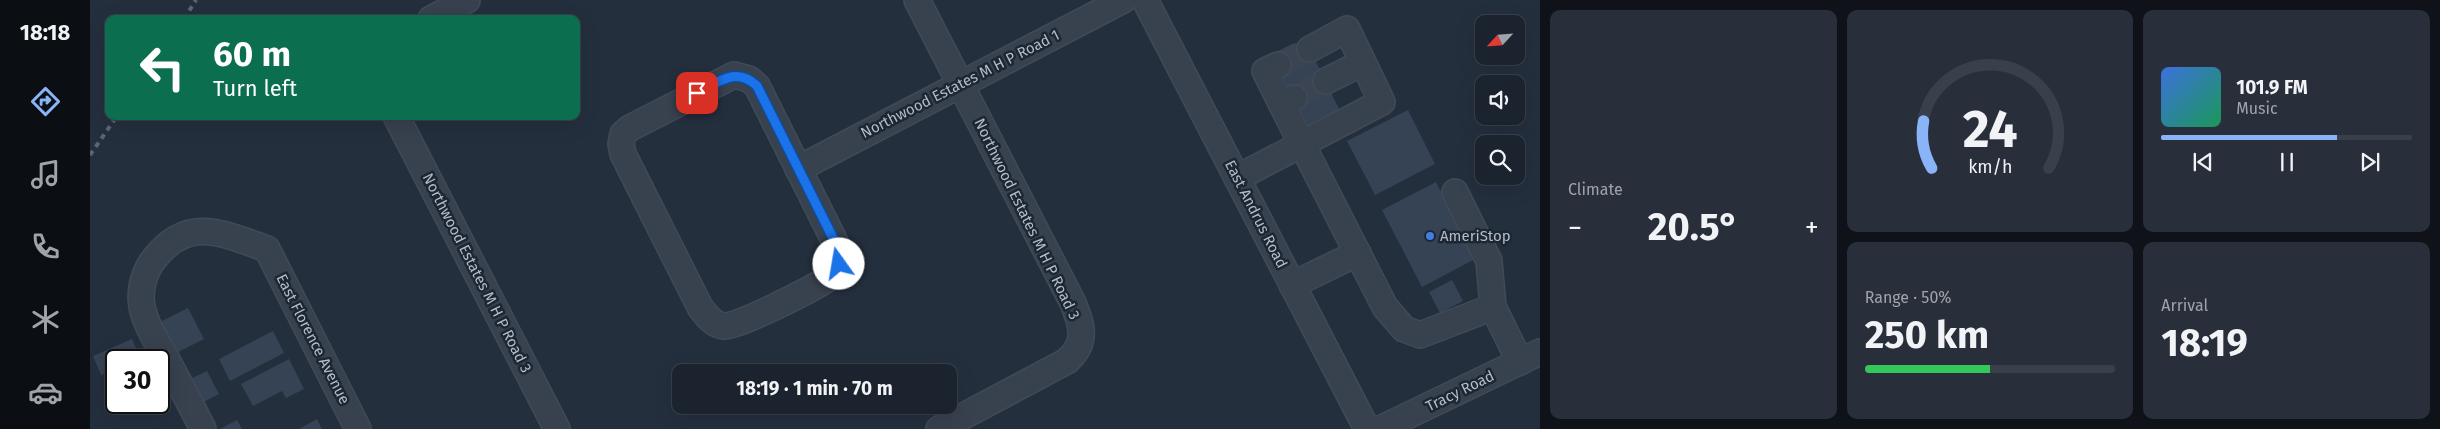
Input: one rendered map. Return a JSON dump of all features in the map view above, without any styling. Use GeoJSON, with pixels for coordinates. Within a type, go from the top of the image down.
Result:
{"type":"FeatureCollection","features":[{"type":"Feature","properties":{"kind":"street"},"geometry":{"type":"LineString","coordinates":[[438,15],[467,0]]}},
{"type":"Feature","properties":{"kind":"street","name":"Northwood Estates M H P Road 3"},"geometry":{"type":"LineString","coordinates":[[917,0],[1072,303],[1082,333],[1076,353],[1067,361],[939,429]]}},
{"type":"Feature","properties":{"kind":"street","name":"Northwood Estates M H P Road 1"},"geometry":{"type":"LineString","coordinates":[[798,169],[960,83],[1123,0]]}},
{"type":"Feature","properties":{"kind":"street","name":"East Andrus Road"},"geometry":{"type":"LineString","coordinates":[[1145,0],[1367,429]]}},
{"type":"Feature","properties":{"kind":"street"},"geometry":{"type":"LineString","coordinates":[[1237,178],[1382,102],[1347,29],[1310,48]]}},
{"type":"Feature","properties":{"kind":"street"},"geometry":{"type":"LineString","coordinates":[[1326,82],[1362,62]]}},
{"type":"Feature","properties":{"kind":"street"},"geometry":{"type":"LineString","coordinates":[[1278,65],[1265,71],[1288,101],[1302,143],[1385,307],[1404,329],[1420,335],[1493,307]]}},
{"type":"Feature","properties":{"kind":"street"},"geometry":{"type":"LineString","coordinates":[[734,75],[742,76],[757,86],[798,169],[836,246],[839,264],[827,278],[738,324],[722,326],[710,319],[700,307],[623,154],[620,144],[623,134],[630,128],[724,79],[734,75]]}},
{"type":"Feature","properties":{"kind":"street","name":"Northwood Estates M H P Road 3"},"geometry":{"type":"LineString","coordinates":[[398,120],[557,429]]}},
{"type":"Feature","properties":{"kind":"street"},"geometry":{"type":"LineString","coordinates":[[1455,192],[1489,262],[1493,307],[1530,357]]}},
{"type":"Feature","properties":{"kind":"street","name":"East Florence Avenue"},"geometry":{"type":"LineString","coordinates":[[203,429],[150,330],[142,306],[142,282],[152,262],[166,243],[184,234],[201,231],[221,234],[267,249],[358,429]]}},
{"type":"Feature","properties":{"kind":"street"},"geometry":{"type":"LineString","coordinates":[[1292,285],[1358,253]]}},
{"type":"Feature","properties":{"kind":"street","name":"Tracy Road"},"geometry":{"type":"LineString","coordinates":[[1380,429],[1530,357]]}},
{"type":"Feature","properties":{"kind":"building"},"geometry":{"type":"Polygon","coordinates":[[[1305,39],[1341,113],[1310,129],[1273,55],[1305,39]]]}},
{"type":"Feature","properties":{"kind":"building"},"geometry":{"type":"Polygon","coordinates":[[[1408,110],[1435,164],[1375,195],[1347,141],[1408,110]]]}},
{"type":"Feature","properties":{"kind":"building"},"geometry":{"type":"Polygon","coordinates":[[[1436,182],[1475,259],[1422,287],[1382,210],[1436,182]]]}},
{"type":"Feature","properties":{"kind":"building"},"geometry":{"type":"Polygon","coordinates":[[[1452,280],[1463,301],[1440,313],[1429,292],[1452,280]]]}},
{"type":"Feature","properties":{"kind":"building"},"geometry":{"type":"Polygon","coordinates":[[[188,308],[204,339],[174,354],[158,323],[188,308]]]}},
{"type":"Feature","properties":{"kind":"building"},"geometry":{"type":"Polygon","coordinates":[[[273,331],[284,353],[230,381],[219,359],[273,331]]]}},
{"type":"Feature","properties":{"kind":"building"},"geometry":{"type":"Polygon","coordinates":[[[132,339],[136,349],[109,349],[132,339]]]}},
{"type":"Feature","properties":{"kind":"building"},"geometry":{"type":"Polygon","coordinates":[[[105,351],[105,373],[101,375],[93,356],[105,351]]]}},
{"type":"Feature","properties":{"kind":"building"},"geometry":{"type":"Polygon","coordinates":[[[289,359],[304,389],[286,398],[282,391],[253,406],[241,384],[289,359]]]}},
{"type":"Feature","properties":{"kind":"building"},"geometry":{"type":"Polygon","coordinates":[[[207,371],[219,394],[198,405],[186,381],[207,371]]]}},
{"type":"Feature","properties":{"kind":"building"},"geometry":{"type":"Polygon","coordinates":[[[317,419],[322,429],[299,429],[317,419]]]}},
{"type":"Feature","properties":{"kind":"building"},"geometry":{"type":"Polygon","coordinates":[[[237,420],[242,429],[220,429],[237,420]]]}},
{"type":"Feature","properties":{"kind":"tunnel"},"geometry":{"type":"LineString","coordinates":[[1278,65],[1310,49]]}},
{"type":"Feature","properties":{"kind":"tunnel"},"geometry":{"type":"LineString","coordinates":[[1294,98],[1326,81]]}},
{"type":"Feature","properties":{"kind":"railway"},"geometry":{"type":"LineString","coordinates":[[187,15],[196,0]]}},
{"type":"Feature","properties":{"kind":"railway"},"geometry":{"type":"LineString","coordinates":[[90,155],[114,120]]}},
{"type":"Feature","properties":{"kind":"place","name":"AmeriStop"},"geometry":{"type":"Point","coordinates":[1430,236]}},
{"type":"Feature","properties":{"kind":"route"},"geometry":{"type":"LineString","coordinates":[[697,93],[734,75],[749,79],[757,86],[834,240],[839,252],[839,264]]}}]}
